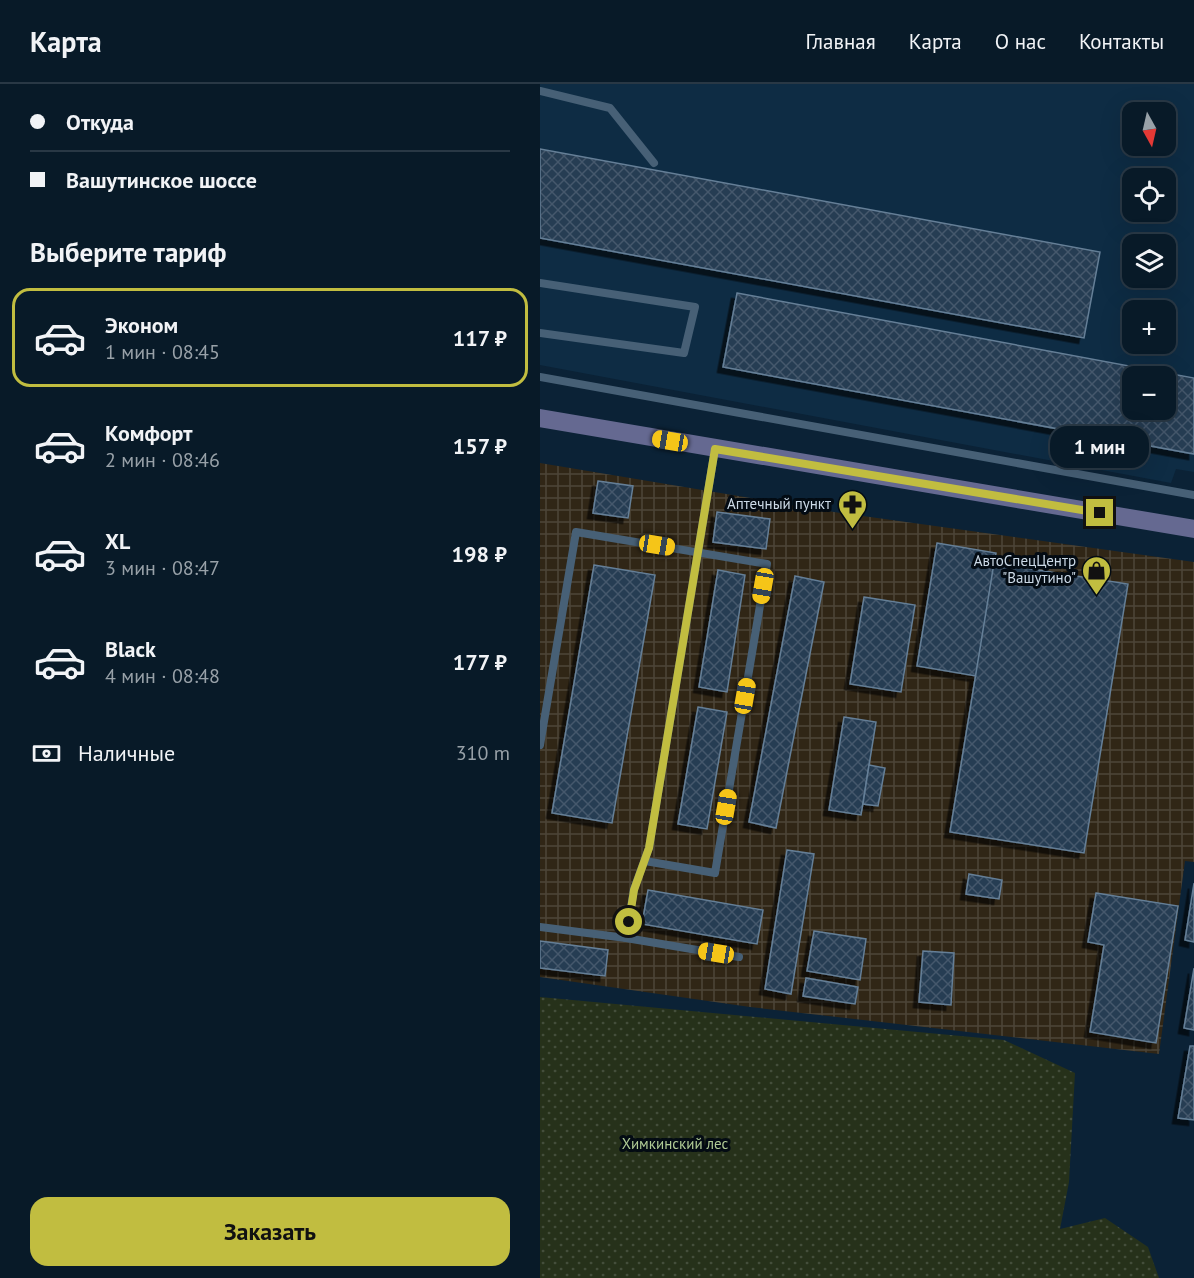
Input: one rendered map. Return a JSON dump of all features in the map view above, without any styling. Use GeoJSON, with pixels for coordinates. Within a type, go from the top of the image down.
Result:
{"type":"FeatureCollection","features":[{"type":"Feature","properties":{"kind":"street"},"geometry":{"type":"LineString","coordinates":[[540,418],[1194,529]]}},
{"type":"Feature","properties":{"kind":"lane"},"geometry":{"type":"LineString","coordinates":[[540,90],[610,108],[654,163]]}},
{"type":"Feature","properties":{"kind":"lane"},"geometry":{"type":"LineString","coordinates":[[540,283],[695,307],[684,353],[540,333]]}},
{"type":"Feature","properties":{"kind":"lane"},"geometry":{"type":"LineString","coordinates":[[540,377],[1194,495]]}},
{"type":"Feature","properties":{"kind":"lane"},"geometry":{"type":"LineString","coordinates":[[626,938],[634,890],[649,848],[715,449]]}},
{"type":"Feature","properties":{"kind":"lane"},"geometry":{"type":"LineString","coordinates":[[540,745],[576,532],[767,564],[715,873],[645,861]]}},
{"type":"Feature","properties":{"kind":"lane"},"geometry":{"type":"LineString","coordinates":[[540,927],[626,938],[739,957]]}},
{"type":"Feature","properties":{"kind":"shaded area"},"geometry":{"type":"Polygon","coordinates":[[[540,84],[1194,84],[1194,472],[1176,469],[1171,483],[540,365],[540,84]]]}},
{"type":"Feature","properties":{"kind":"shaded area"},"geometry":{"type":"Polygon","coordinates":[[[540,463],[834,512],[1194,562],[1194,862],[1185,861],[1159,1054],[750,1007],[540,977],[540,463]]]}},
{"type":"Feature","properties":{"kind":"green space","name":"Химкинский лес"},"geometry":{"type":"Polygon","coordinates":[[[540,997],[1004,1040],[1075,1073],[1069,1182],[1060,1229],[1105,1218],[1148,1247],[1159,1278],[540,1278],[540,997]]]}},
{"type":"Feature","properties":{"kind":"building"},"geometry":{"type":"Polygon","coordinates":[[[540,149],[1100,252],[1084,338],[540,238],[540,149]]]}},
{"type":"Feature","properties":{"kind":"building"},"geometry":{"type":"Polygon","coordinates":[[[737,293],[1129,366],[1122,366],[1122,420],[1176,420],[1176,375],[1194,378],[1194,454],[723,367],[737,293]]]}},
{"type":"Feature","properties":{"kind":"building"},"geometry":{"type":"Polygon","coordinates":[[[598,481],[633,486],[628,518],[593,513],[598,481]]]}},
{"type":"Feature","properties":{"kind":"building"},"geometry":{"type":"Polygon","coordinates":[[[717,512],[770,519],[766,549],[713,542],[717,512]]]}},
{"type":"Feature","properties":{"kind":"building"},"geometry":{"type":"Polygon","coordinates":[[[937,543],[996,553],[976,676],[917,666],[937,543]]]}},
{"type":"Feature","properties":{"kind":"building"},"geometry":{"type":"Polygon","coordinates":[[[994,563],[1128,584],[1084,853],[950,832],[994,563]]]}},
{"type":"Feature","properties":{"kind":"building"},"geometry":{"type":"Polygon","coordinates":[[[594,565],[655,575],[612,823],[552,813],[594,565]]]}},
{"type":"Feature","properties":{"kind":"building"},"geometry":{"type":"Polygon","coordinates":[[[718,570],[745,575],[727,692],[699,687],[718,570]]]}},
{"type":"Feature","properties":{"kind":"building"},"geometry":{"type":"Polygon","coordinates":[[[795,576],[824,582],[776,828],[749,822],[795,576]]]}},
{"type":"Feature","properties":{"kind":"building"},"geometry":{"type":"Polygon","coordinates":[[[864,597],[915,605],[901,692],[850,684],[864,597]]]}},
{"type":"Feature","properties":{"kind":"building"},"geometry":{"type":"Polygon","coordinates":[[[698,707],[727,712],[707,829],[678,824],[698,707]]]}},
{"type":"Feature","properties":{"kind":"building"},"geometry":{"type":"Polygon","coordinates":[[[844,717],[876,722],[861,815],[829,810],[844,717]]]}},
{"type":"Feature","properties":{"kind":"building"},"geometry":{"type":"Polygon","coordinates":[[[869,765],[885,768],[878,806],[863,804],[869,765]]]}},
{"type":"Feature","properties":{"kind":"building"},"geometry":{"type":"Polygon","coordinates":[[[787,850],[814,854],[791,994],[765,989],[787,850]]]}},
{"type":"Feature","properties":{"kind":"building"},"geometry":{"type":"Polygon","coordinates":[[[969,874],[1002,880],[999,899],[966,894],[969,874]]]}},
{"type":"Feature","properties":{"kind":"building"},"geometry":{"type":"Polygon","coordinates":[[[1194,883],[1194,942],[1185,940],[1194,883]]]}},
{"type":"Feature","properties":{"kind":"building"},"geometry":{"type":"Polygon","coordinates":[[[648,890],[763,910],[757,944],[642,924],[648,890]]]}},
{"type":"Feature","properties":{"kind":"building"},"geometry":{"type":"Polygon","coordinates":[[[1096,893],[1178,906],[1156,1043],[1090,1032],[1104,945],[1088,942],[1096,893]]]}},
{"type":"Feature","properties":{"kind":"building"},"geometry":{"type":"Polygon","coordinates":[[[814,931],[866,939],[860,980],[807,971],[814,931]]]}},
{"type":"Feature","properties":{"kind":"building"},"geometry":{"type":"Polygon","coordinates":[[[540,941],[608,950],[605,976],[540,968],[540,941]]]}},
{"type":"Feature","properties":{"kind":"building"},"geometry":{"type":"Polygon","coordinates":[[[923,951],[954,953],[951,1005],[919,1002],[923,951]]]}},
{"type":"Feature","properties":{"kind":"building"},"geometry":{"type":"Polygon","coordinates":[[[1194,968],[1194,1030],[1184,1028],[1194,968]]]}},
{"type":"Feature","properties":{"kind":"building"},"geometry":{"type":"Polygon","coordinates":[[[806,978],[858,987],[855,1004],[803,996],[806,978]]]}},
{"type":"Feature","properties":{"kind":"building"},"geometry":{"type":"Polygon","coordinates":[[[1190,1046],[1194,1046],[1194,1120],[1178,1118],[1190,1046]]]}},
{"type":"Feature","properties":{"kind":"place","name":"Аптечный пункт"},"geometry":{"type":"Point","coordinates":[852,530]}},
{"type":"Feature","properties":{"kind":"place","name":"АвтоСпецЦентр \"Вашутино\""},"geometry":{"type":"Point","coordinates":[1097,596]}},
{"type":"Feature","properties":{"kind":"route"},"geometry":{"type":"LineString","coordinates":[[629,922],[634,890],[649,848],[715,449],[1100,513]]}}]}
